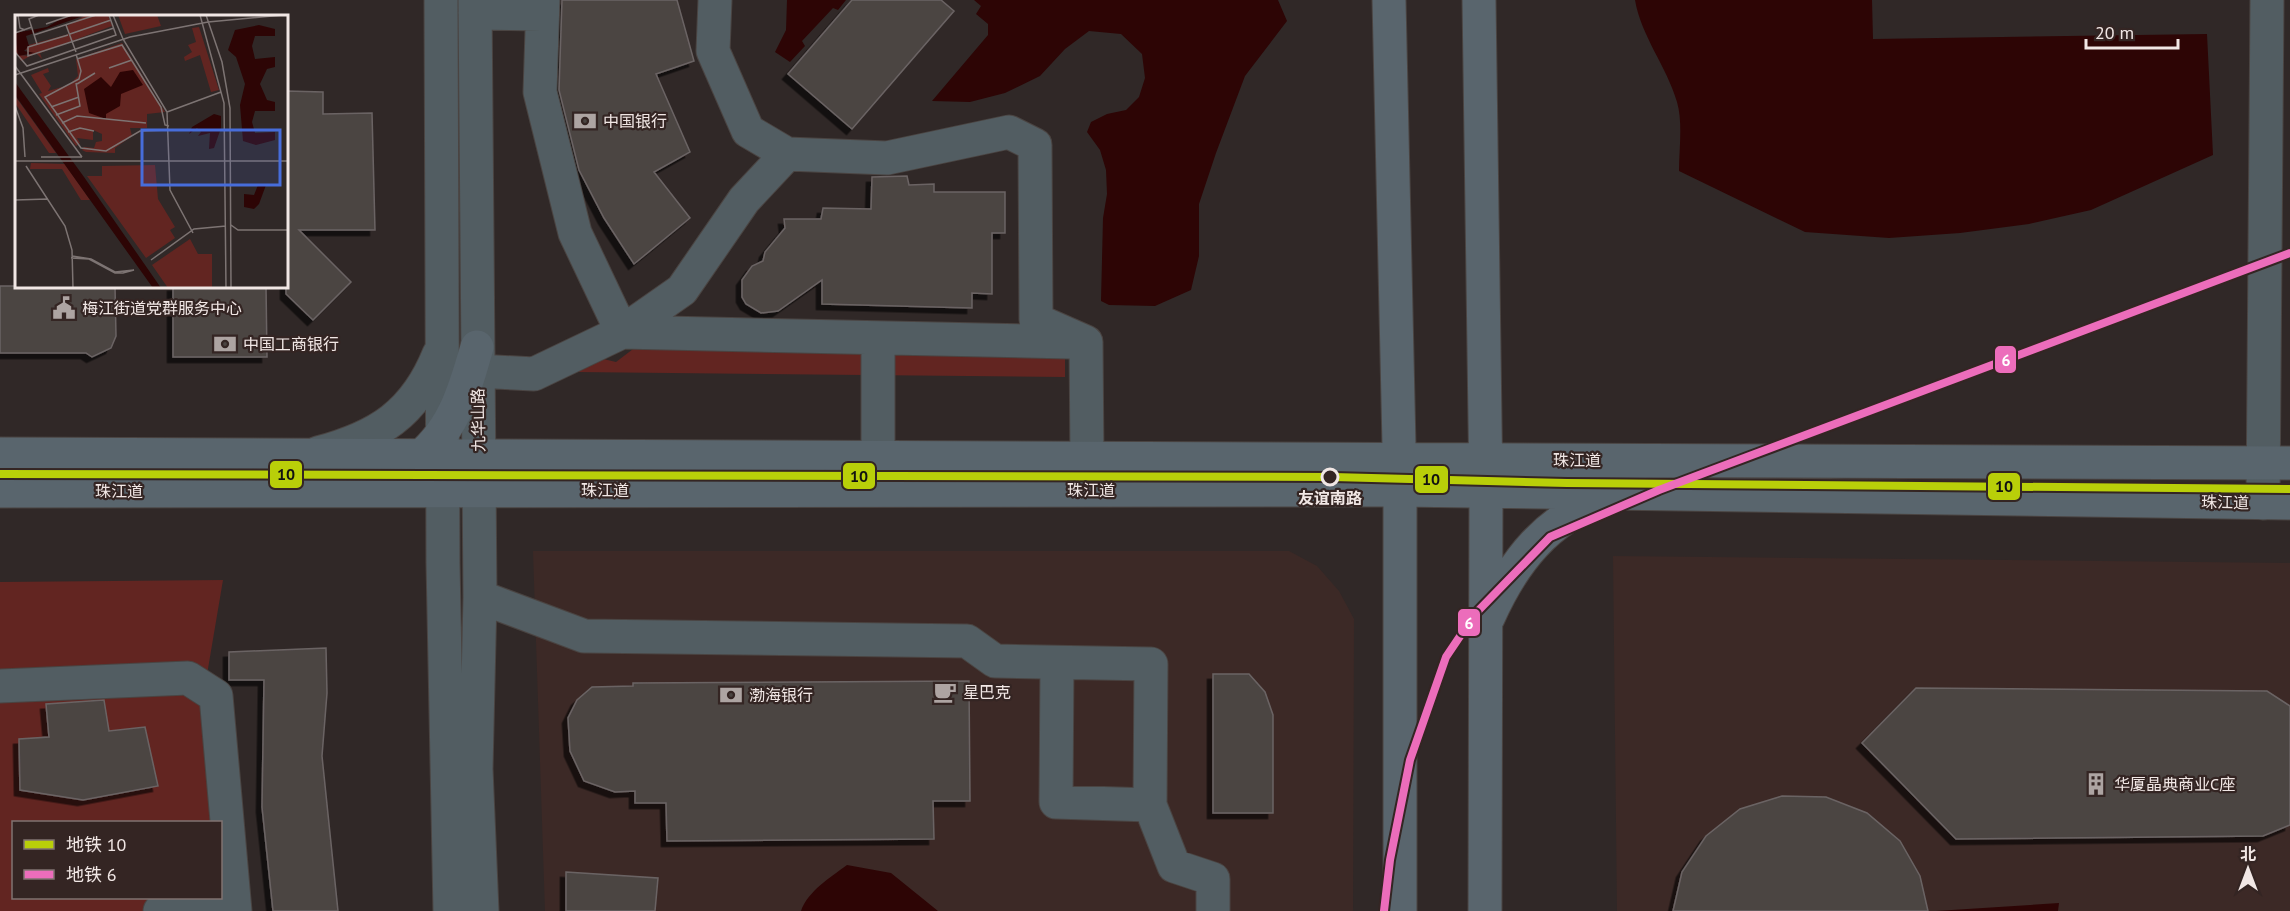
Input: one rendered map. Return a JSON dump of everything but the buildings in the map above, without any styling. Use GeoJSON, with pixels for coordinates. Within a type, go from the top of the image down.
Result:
{"type":"FeatureCollection","features":[{"type":"Feature","properties":{"kind":"main road"},"geometry":{"type":"LineString","coordinates":[[1389,0],[1399,475],[1400,911]]}},
{"type":"Feature","properties":{"kind":"main road"},"geometry":{"type":"LineString","coordinates":[[1479,0],[1486,476],[1485,911]]}},
{"type":"Feature","properties":{"kind":"main road"},"geometry":{"type":"LineString","coordinates":[[318,492],[376,481],[402,471],[436,449],[458,410],[477,359]]}},
{"type":"Feature","properties":{"kind":"main road","name":"珠江道"},"geometry":{"type":"LineString","coordinates":[[0,454],[310,456],[436,449],[479,455],[1087,458],[1399,475]]}},
{"type":"Feature","properties":{"kind":"main road","name":"珠江道"},"geometry":{"type":"LineString","coordinates":[[0,491],[443,491],[2277,463]]}},
{"type":"Feature","properties":{"kind":"main road","name":"珠江道"},"geometry":{"type":"LineString","coordinates":[[1486,476],[1613,494],[2277,503]]}},
{"type":"Feature","properties":{"kind":"main road"},"geometry":{"type":"LineString","coordinates":[[1485,625],[1509,576],[1540,536],[1572,513],[1613,494]]}},
{"type":"Feature","properties":{"kind":"street"},"geometry":{"type":"LineString","coordinates":[[441,0],[441,347],[436,449],[443,491],[450,911]]}},
{"type":"Feature","properties":{"kind":"street"},"geometry":{"type":"LineString","coordinates":[[715,0],[712,51],[748,131],[787,154],[887,158],[1009,132],[1035,145],[1036,320],[1086,342]]}},
{"type":"Feature","properties":{"kind":"street"},"geometry":{"type":"LineString","coordinates":[[2267,0],[2277,149],[2277,503]]}},
{"type":"Feature","properties":{"kind":"street"},"geometry":{"type":"LineString","coordinates":[[475,7],[543,7],[540,92],[575,233],[622,332]]}},
{"type":"Feature","properties":{"kind":"street","name":"九华山路"},"geometry":{"type":"LineString","coordinates":[[475,7],[480,597],[476,769],[482,911]]}},
{"type":"Feature","properties":{"kind":"street"},"geometry":{"type":"LineString","coordinates":[[477,359],[534,374],[622,332],[682,290],[744,201],[787,154]]}},
{"type":"Feature","properties":{"kind":"street"},"geometry":{"type":"LineString","coordinates":[[622,332],[1086,342]]}},
{"type":"Feature","properties":{"kind":"street"},"geometry":{"type":"LineString","coordinates":[[878,338],[878,457]]}},
{"type":"Feature","properties":{"kind":"street"},"geometry":{"type":"LineString","coordinates":[[1086,342],[1087,458]]}},
{"type":"Feature","properties":{"kind":"street"},"geometry":{"type":"LineString","coordinates":[[310,456],[367,436],[403,413],[429,378],[441,347]]}},
{"type":"Feature","properties":{"kind":"street"},"geometry":{"type":"LineString","coordinates":[[480,597],[584,636],[967,640],[995,661],[1151,664],[1150,805],[1174,866],[1213,879],[1213,911]]}},
{"type":"Feature","properties":{"kind":"street"},"geometry":{"type":"LineString","coordinates":[[1057,663],[1056,802],[1150,805]]}},
{"type":"Feature","properties":{"kind":"street"},"geometry":{"type":"LineString","coordinates":[[0,686],[188,678],[216,696],[235,907],[160,911]]}},
{"type":"Feature","properties":{"kind":"shaded area"},"geometry":{"type":"Polygon","coordinates":[[[787,0],[846,0],[838,10],[833,8],[802,41],[805,46],[790,62],[775,52],[786,30],[787,0]]]}},
{"type":"Feature","properties":{"kind":"shaded area"},"geometry":{"type":"Polygon","coordinates":[[[974,0],[1278,0],[1287,21],[1245,76],[1199,204],[1199,256],[1191,290],[1155,306],[1109,305],[1101,301],[1103,218],[1107,194],[1106,170],[1100,150],[1087,132],[1091,122],[1107,114],[1126,110],[1139,97],[1145,78],[1142,54],[1121,34],[1089,31],[1065,49],[1040,76],[1005,93],[970,102],[932,101],[988,35],[988,24],[976,14],[981,6],[974,0]]]}},
{"type":"Feature","properties":{"kind":"shaded area"},"geometry":{"type":"Polygon","coordinates":[[[1635,0],[1872,0],[1873,39],[2207,34],[2213,155],[2091,210],[2029,224],[1960,233],[1889,238],[1805,232],[1679,171],[1680,127],[1677,102],[1673,89],[1648,39],[1635,0]]]}},
{"type":"Feature","properties":{"kind":"shaded area"},"geometry":{"type":"Polygon","coordinates":[[[641,343],[1065,354],[1065,377],[576,372],[595,357],[616,362],[641,343]]]}},
{"type":"Feature","properties":{"kind":"shaded area"},"geometry":{"type":"Polygon","coordinates":[[[533,551],[1289,551],[1317,566],[1339,591],[1354,619],[1353,911],[545,911],[533,551]]]}},
{"type":"Feature","properties":{"kind":"shaded area"},"geometry":{"type":"Polygon","coordinates":[[[1613,556],[2290,563],[2290,911],[1617,911],[1613,556]]]}},
{"type":"Feature","properties":{"kind":"shaded area"},"geometry":{"type":"Polygon","coordinates":[[[223,580],[201,710],[211,821],[12,821],[12,899],[218,899],[219,911],[0,911],[0,582],[223,580]]]}},
{"type":"Feature","properties":{"kind":"shaded area"},"geometry":{"type":"Polygon","coordinates":[[[847,865],[891,873],[938,911],[801,911],[814,891],[847,865]]]}},
{"type":"Feature","properties":{"kind":"shaded area"},"geometry":{"type":"Polygon","coordinates":[[[2059,903],[2058,911],[1936,911],[2059,903]]]}},
{"type":"Feature","properties":{"kind":"metro line","name":"6"},"geometry":{"type":"LineString","coordinates":[[1384,911],[1390,860],[1410,760],[1446,657],[1475,614],[1550,537],[1659,490],[2290,253]]}},
{"type":"Feature","properties":{"kind":"metro line","name":"10"},"geometry":{"type":"LineString","coordinates":[[0,474],[1333,477],[1567,483],[2290,489]]}},
{"type":"Feature","properties":{"kind":"place","name":"中国银行"},"geometry":{"type":"Point","coordinates":[585,121]}},
{"type":"Feature","properties":{"kind":"place","name":"梅江街道党群服务中心"},"geometry":{"type":"Point","coordinates":[64,308]}},
{"type":"Feature","properties":{"kind":"place","name":"中国工商银行"},"geometry":{"type":"Point","coordinates":[225,344]}},
{"type":"Feature","properties":{"kind":"place","name":"友谊南路"},"geometry":{"type":"Point","coordinates":[1330,477]}},
{"type":"Feature","properties":{"kind":"place","name":"星巴克"},"geometry":{"type":"Point","coordinates":[945,692]}},
{"type":"Feature","properties":{"kind":"place","name":"渤海银行"},"geometry":{"type":"Point","coordinates":[731,695]}},
{"type":"Feature","properties":{"kind":"place","name":"华厦晶典商业C座"},"geometry":{"type":"Point","coordinates":[2096,784]}}]}
